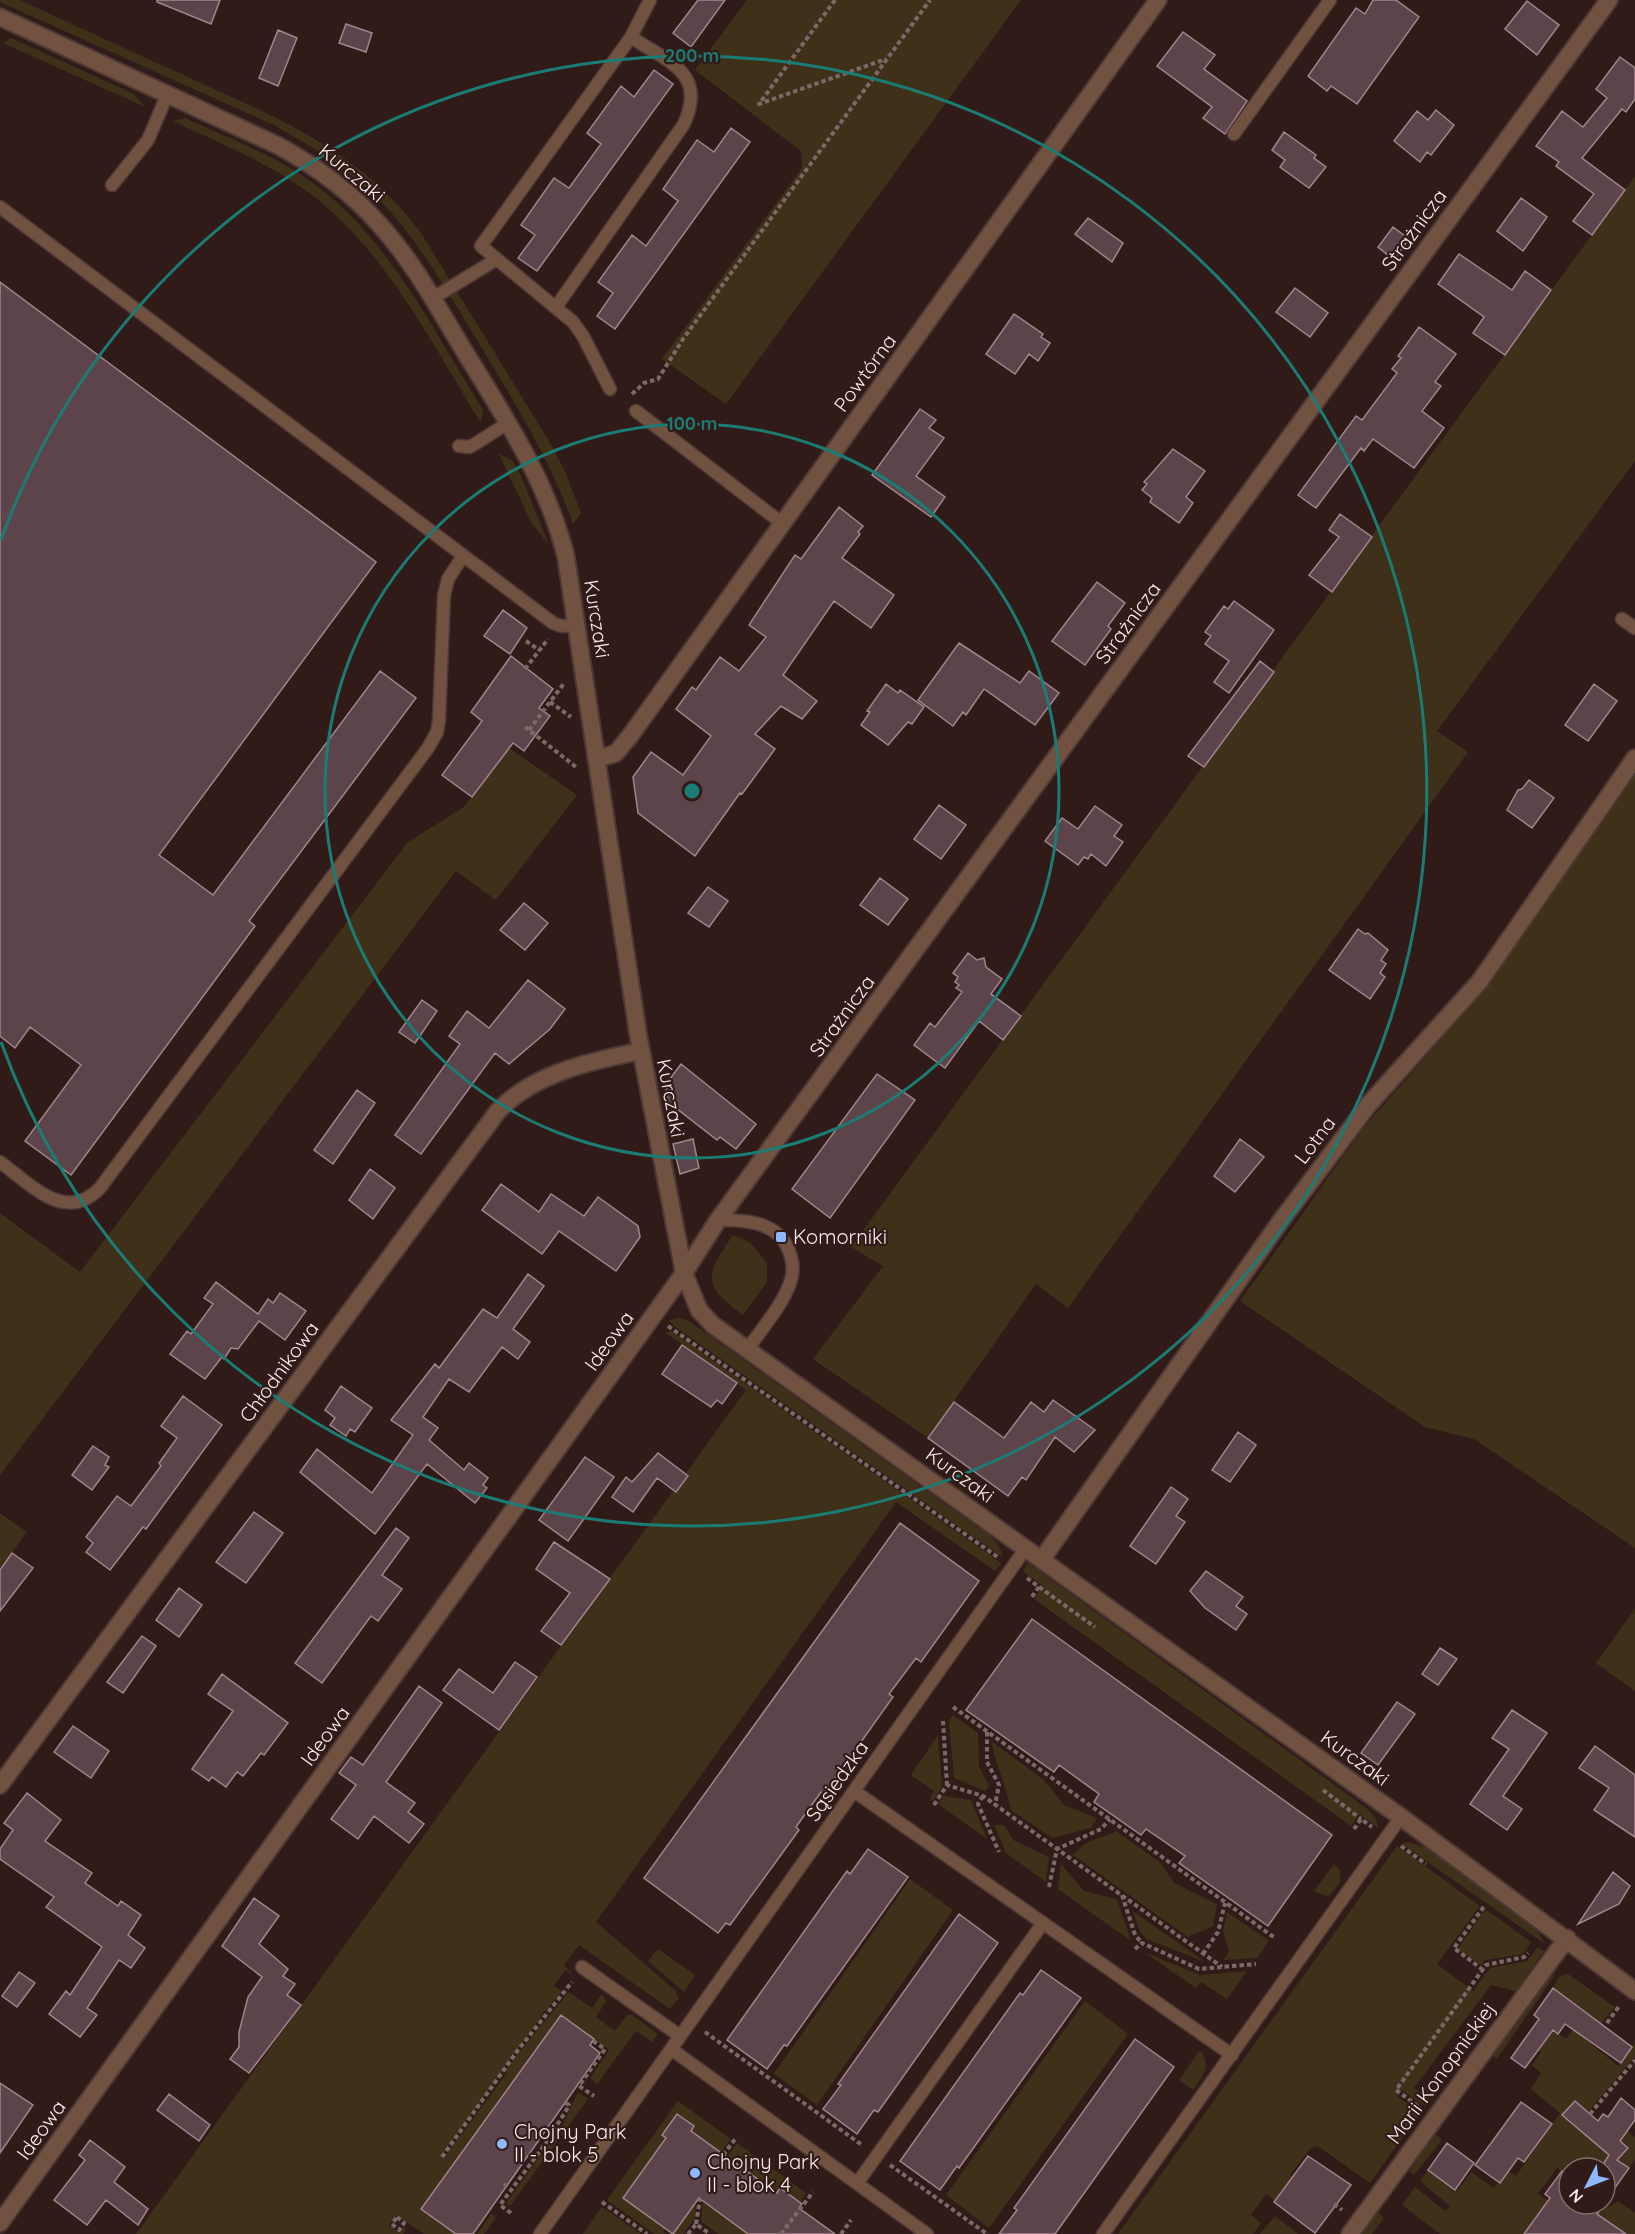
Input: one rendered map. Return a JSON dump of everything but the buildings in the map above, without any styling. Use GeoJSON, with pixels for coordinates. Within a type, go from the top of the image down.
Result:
{"type":"FeatureCollection","features":[{"type":"Feature","properties":{"kind":"street","name":"Powtórna"},"geometry":{"type":"LineString","coordinates":[[597,759],[609,756],[621,748],[1158,0]]}},
{"type":"Feature","properties":{"kind":"street","name":"Strażnicza"},"geometry":{"type":"LineString","coordinates":[[684,1273],[718,1220],[1609,0]]}},
{"type":"Feature","properties":{"kind":"street","name":"Kurczaki"},"geometry":{"type":"LineString","coordinates":[[0,17],[279,146],[317,167],[346,191],[380,225],[433,298],[541,480],[566,556],[641,1051],[684,1273],[699,1310],[713,1325],[1401,1817],[1567,1938],[1635,1991]]}},
{"type":"Feature","properties":{"kind":"street","name":"Lotna"},"geometry":{"type":"LineString","coordinates":[[1042,1559],[1280,1222],[1369,1104],[1480,981],[1635,758]]}},
{"type":"Feature","properties":{"kind":"street","name":"Chłodnikowa"},"geometry":{"type":"LineString","coordinates":[[0,1785],[498,1111],[514,1094],[547,1077],[641,1051]]}},
{"type":"Feature","properties":{"kind":"street","name":"Ideowa"},"geometry":{"type":"LineString","coordinates":[[0,2223],[684,1273]]}},
{"type":"Feature","properties":{"kind":"street","name":"Marii Konopnickiej"},"geometry":{"type":"LineString","coordinates":[[1350,2234],[1567,1938]]}},
{"type":"Feature","properties":{"kind":"lane"},"geometry":{"type":"LineString","coordinates":[[610,390],[579,330],[556,307],[481,246],[631,37],[650,0]]}},
{"type":"Feature","properties":{"kind":"lane"},"geometry":{"type":"LineString","coordinates":[[1234,134],[1330,0]]}},
{"type":"Feature","properties":{"kind":"lane"},"geometry":{"type":"LineString","coordinates":[[556,307],[684,124],[692,103],[691,86],[683,73],[631,37]]}},
{"type":"Feature","properties":{"kind":"lane"},"geometry":{"type":"LineString","coordinates":[[112,185],[148,140],[168,93]]}},
{"type":"Feature","properties":{"kind":"lane"},"geometry":{"type":"LineString","coordinates":[[0,207],[553,623],[578,625]]}},
{"type":"Feature","properties":{"kind":"lane"},"geometry":{"type":"LineString","coordinates":[[433,298],[497,259]]}},
{"type":"Feature","properties":{"kind":"lane"},"geometry":{"type":"LineString","coordinates":[[636,411],[783,524]]}},
{"type":"Feature","properties":{"kind":"lane"},"geometry":{"type":"LineString","coordinates":[[459,446],[470,447],[508,423]]}},
{"type":"Feature","properties":{"kind":"lane"},"geometry":{"type":"LineString","coordinates":[[0,1162],[55,1200],[69,1205],[88,1199],[100,1188],[429,748],[437,732],[439,720],[444,595],[448,579],[463,556]]}},
{"type":"Feature","properties":{"kind":"lane"},"geometry":{"type":"LineString","coordinates":[[1622,619],[1635,628]]}},
{"type":"Feature","properties":{"kind":"lane"},"geometry":{"type":"LineString","coordinates":[[718,1220],[745,1220],[771,1229],[781,1237],[791,1258],[791,1281],[785,1295],[748,1349]]}},
{"type":"Feature","properties":{"kind":"lane","name":"Sąsiedzka"},"geometry":{"type":"LineString","coordinates":[[540,2234],[1026,1548]]}},
{"type":"Feature","properties":{"kind":"lane"},"geometry":{"type":"LineString","coordinates":[[854,1791],[1232,2055]]}},
{"type":"Feature","properties":{"kind":"lane"},"geometry":{"type":"LineString","coordinates":[[1104,2234],[1401,1817]]}},
{"type":"Feature","properties":{"kind":"lane"},"geometry":{"type":"LineString","coordinates":[[858,2182],[1043,1923]]}},
{"type":"Feature","properties":{"kind":"lane"},"geometry":{"type":"LineString","coordinates":[[582,1967],[680,2036]]}},
{"type":"Feature","properties":{"kind":"lane"},"geometry":{"type":"LineString","coordinates":[[671,2049],[927,2234]]}},
{"type":"Feature","properties":{"kind":"path"},"geometry":{"type":"LineString","coordinates":[[836,0],[759,104],[887,59]]}},
{"type":"Feature","properties":{"kind":"path"},"geometry":{"type":"LineString","coordinates":[[636,411],[628,404],[629,396],[644,383],[658,379],[683,339],[930,0]]}},
{"type":"Feature","properties":{"kind":"path"},"geometry":{"type":"LineString","coordinates":[[525,669],[548,639],[554,644]]}},
{"type":"Feature","properties":{"kind":"path"},"geometry":{"type":"LineString","coordinates":[[526,641],[539,650]]}},
{"type":"Feature","properties":{"kind":"path"},"geometry":{"type":"LineString","coordinates":[[570,675],[527,728],[583,772]]}},
{"type":"Feature","properties":{"kind":"path"},"geometry":{"type":"LineString","coordinates":[[550,702],[577,720]]}},
{"type":"Feature","properties":{"kind":"path"},"geometry":{"type":"LineString","coordinates":[[654,1315],[662,1325],[671,1327],[1013,1567],[1039,1587],[1031,1598]]}},
{"type":"Feature","properties":{"kind":"path"},"geometry":{"type":"LineString","coordinates":[[953,1707],[1275,1938]]}},
{"type":"Feature","properties":{"kind":"path"},"geometry":{"type":"LineString","coordinates":[[934,1805],[947,1785],[943,1721]]}},
{"type":"Feature","properties":{"kind":"path"},"geometry":{"type":"LineString","coordinates":[[987,1732],[987,1762],[999,1785],[995,1805]]}},
{"type":"Feature","properties":{"kind":"path"},"geometry":{"type":"LineString","coordinates":[[947,1785],[983,1796],[1222,1967]]}},
{"type":"Feature","properties":{"kind":"path"},"geometry":{"type":"LineString","coordinates":[[983,1796],[978,1804],[999,1852]]}},
{"type":"Feature","properties":{"kind":"path"},"geometry":{"type":"LineString","coordinates":[[1057,1849],[1101,1829],[1110,1820]]}},
{"type":"Feature","properties":{"kind":"path"},"geometry":{"type":"LineString","coordinates":[[1049,1887],[1057,1849]]}},
{"type":"Feature","properties":{"kind":"path"},"geometry":{"type":"LineString","coordinates":[[1122,1896],[1135,1935],[1142,1943],[1199,1969],[1256,1964]]}},
{"type":"Feature","properties":{"kind":"path"},"geometry":{"type":"LineString","coordinates":[[1203,1953],[1218,1932],[1225,1903]]}},
{"type":"Feature","properties":{"kind":"path"},"geometry":{"type":"LineString","coordinates":[[1483,1970],[1454,1948],[1485,1905]]}},
{"type":"Feature","properties":{"kind":"path"},"geometry":{"type":"LineString","coordinates":[[1135,1949],[1142,1943]]}},
{"type":"Feature","properties":{"kind":"path"},"geometry":{"type":"LineString","coordinates":[[1422,2109],[1396,2090],[1486,1965],[1524,1957],[1530,1950]]}},
{"type":"Feature","properties":{"kind":"path"},"geometry":{"type":"LineString","coordinates":[[442,2157],[518,2050],[567,1991],[582,1967]]}},
{"type":"Feature","properties":{"kind":"path"},"geometry":{"type":"LineString","coordinates":[[1607,2023],[1620,2005]]}},
{"type":"Feature","properties":{"kind":"path"},"geometry":{"type":"LineString","coordinates":[[691,2022],[987,2234]]}},
{"type":"Feature","properties":{"kind":"path"},"geometry":{"type":"LineString","coordinates":[[593,2041],[605,2049],[579,2086],[594,2096]]}},
{"type":"Feature","properties":{"kind":"path"},"geometry":{"type":"LineString","coordinates":[[1590,2114],[1635,2060]]}},
{"type":"Feature","properties":{"kind":"path"},"geometry":{"type":"LineString","coordinates":[[511,2213],[500,2205],[546,2143],[569,2105],[563,2101]]}},
{"type":"Feature","properties":{"kind":"path"},"geometry":{"type":"LineString","coordinates":[[723,2155],[736,2138]]}},
{"type":"Feature","properties":{"kind":"path"},"geometry":{"type":"LineString","coordinates":[[504,2184],[512,2190]]}},
{"type":"Feature","properties":{"kind":"path"},"geometry":{"type":"LineString","coordinates":[[781,2234],[813,2192]]}},
{"type":"Feature","properties":{"kind":"path"},"geometry":{"type":"LineString","coordinates":[[688,2234],[696,2224],[700,2199]]}},
{"type":"Feature","properties":{"kind":"path"},"geometry":{"type":"LineString","coordinates":[[602,2202],[647,2234]]}},
{"type":"Feature","properties":{"kind":"path"},"geometry":{"type":"LineString","coordinates":[[841,2234],[851,2220]]}},
{"type":"Feature","properties":{"kind":"path"},"geometry":{"type":"LineString","coordinates":[[696,2224],[710,2234]]}},
{"type":"Feature","properties":{"kind":"shaded area"},"geometry":{"type":"Polygon","coordinates":[[[0,0],[20,0],[286,123],[344,158],[371,180],[397,204],[421,233],[549,441],[564,469],[581,513],[573,524],[541,451],[474,335],[415,242],[371,192],[337,164],[274,125],[0,2],[0,0]]]}},
{"type":"Feature","properties":{"kind":"shaded area"},"geometry":{"type":"Polygon","coordinates":[[[747,0],[1021,0],[726,404],[662,359],[802,168],[801,151],[695,70],[747,0]]]}},
{"type":"Feature","properties":{"kind":"shaded area"},"geometry":{"type":"Polygon","coordinates":[[[11,38],[134,94],[145,107],[3,43],[11,38]]]}},
{"type":"Feature","properties":{"kind":"shaded area"},"geometry":{"type":"Polygon","coordinates":[[[185,118],[258,151],[300,174],[357,222],[382,251],[425,313],[483,410],[481,423],[421,323],[376,260],[351,231],[323,204],[278,172],[173,121],[185,118]]]}},
{"type":"Feature","properties":{"kind":"shaded area"},"geometry":{"type":"Polygon","coordinates":[[[1635,176],[1635,461],[1437,731],[1468,752],[1068,1308],[1036,1284],[928,1438],[813,1359],[883,1266],[851,1247],[1635,176]]]}},
{"type":"Feature","properties":{"kind":"shaded area"},"geometry":{"type":"Polygon","coordinates":[[[499,454],[512,460],[519,471],[549,545],[531,522],[499,454]]]}},
{"type":"Feature","properties":{"kind":"shaded area"},"geometry":{"type":"Polygon","coordinates":[[[509,748],[577,795],[496,900],[456,871],[0,1475],[0,1213],[80,1272],[408,842],[464,807],[509,748]]]}},
{"type":"Feature","properties":{"kind":"shaded area"},"geometry":{"type":"Polygon","coordinates":[[[1635,774],[1635,1548],[1474,1439],[1425,1427],[1240,1301],[1362,1130],[1487,986],[1635,774]]]}},
{"type":"Feature","properties":{"kind":"shaded area"},"geometry":{"type":"Polygon","coordinates":[[[733,1235],[751,1243],[767,1263],[767,1282],[743,1315],[720,1295],[712,1279],[717,1260],[733,1235]]]}},
{"type":"Feature","properties":{"kind":"shaded area"},"geometry":{"type":"Polygon","coordinates":[[[678,1318],[689,1321],[982,1530],[998,1545],[1002,1557],[674,1326],[669,1320],[678,1318]]]}},
{"type":"Feature","properties":{"kind":"shaded area"},"geometry":{"type":"Polygon","coordinates":[[[671,1331],[1001,1563],[995,1571],[896,1502],[596,1922],[677,1992],[679,1998],[670,2009],[579,1945],[564,1965],[573,1975],[565,1970],[554,1986],[562,1991],[545,2011],[441,2157],[443,2159],[507,2073],[505,2071],[520,2051],[569,1992],[592,2008],[602,1994],[606,2001],[596,2017],[615,2031],[627,2015],[632,2015],[658,2034],[652,2042],[636,2031],[597,2084],[590,2078],[609,2050],[561,2016],[459,2234],[424,2234],[396,2215],[389,2225],[399,2233],[406,2228],[403,2234],[136,2234],[746,1390],[666,1333],[671,1331]]]}},
{"type":"Feature","properties":{"kind":"shaded area"},"geometry":{"type":"Polygon","coordinates":[[[0,1513],[27,1532],[0,1568],[0,1513]]]}},
{"type":"Feature","properties":{"kind":"shaded area"},"geometry":{"type":"Polygon","coordinates":[[[1028,1563],[1369,1810],[1376,1819],[1378,1828],[1359,1814],[1351,1826],[1034,1599],[1043,1586],[1023,1571],[1028,1563]]]}},
{"type":"Feature","properties":{"kind":"shaded area"},"geometry":{"type":"Polygon","coordinates":[[[1635,1609],[1635,1691],[1596,1663],[1635,1609]]]}},
{"type":"Feature","properties":{"kind":"shaded area"},"geometry":{"type":"Polygon","coordinates":[[[953,1715],[978,1733],[979,1766],[989,1786],[985,1791],[954,1778],[949,1721],[953,1715]]]}},
{"type":"Feature","properties":{"kind":"shaded area"},"geometry":{"type":"Polygon","coordinates":[[[938,1735],[942,1786],[933,1801],[930,1798],[934,1791],[911,1775],[938,1735]]]}},
{"type":"Feature","properties":{"kind":"shaded area"},"geometry":{"type":"Polygon","coordinates":[[[991,1741],[1044,1780],[1064,1805],[1097,1818],[1091,1828],[1052,1838],[1011,1810],[991,1741]]]}},
{"type":"Feature","properties":{"kind":"shaded area"},"geometry":{"type":"Polygon","coordinates":[[[944,1796],[971,1800],[987,1839],[938,1804],[944,1796]]]}},
{"type":"Feature","properties":{"kind":"shaded area"},"geometry":{"type":"Polygon","coordinates":[[[994,1825],[1004,1825],[1013,1840],[1049,1857],[1046,1882],[1006,1853],[994,1825]]]}},
{"type":"Feature","properties":{"kind":"shaded area"},"geometry":{"type":"Polygon","coordinates":[[[1116,1831],[1161,1863],[1174,1883],[1217,1904],[1213,1926],[1188,1937],[1073,1855],[1089,1842],[1116,1831]]]}},
{"type":"Feature","properties":{"kind":"shaded area"},"geometry":{"type":"Polygon","coordinates":[[[1408,1842],[1426,1847],[1536,1928],[1545,1944],[1402,1844],[1408,1842]]]}},
{"type":"Feature","properties":{"kind":"shaded area"},"geometry":{"type":"Polygon","coordinates":[[[1397,1846],[1480,1906],[1437,1964],[1473,1991],[1490,1968],[1527,1961],[1538,1947],[1544,1951],[1516,1991],[1491,1985],[1414,2088],[1430,2099],[1425,2106],[1401,2090],[1397,2096],[1420,2113],[1370,2183],[1315,2146],[1310,2149],[1290,2175],[1292,2177],[1275,2201],[1266,2194],[1251,2215],[1261,2223],[1253,2234],[1118,2234],[1397,1846]]]}},
{"type":"Feature","properties":{"kind":"shaded area"},"geometry":{"type":"Polygon","coordinates":[[[1061,1864],[1084,1891],[1117,1899],[1131,1941],[1058,1889],[1061,1864]]]}},
{"type":"Feature","properties":{"kind":"shaded area"},"geometry":{"type":"Polygon","coordinates":[[[1334,1864],[1340,1870],[1340,1883],[1328,1897],[1314,1891],[1334,1864]]]}},
{"type":"Feature","properties":{"kind":"shaded area"},"geometry":{"type":"Polygon","coordinates":[[[910,1879],[953,1910],[817,2105],[774,2074],[910,1879]]]}},
{"type":"Feature","properties":{"kind":"shaded area"},"geometry":{"type":"Polygon","coordinates":[[[1485,1909],[1531,1942],[1523,1954],[1485,1960],[1481,1965],[1458,1949],[1485,1909]]]}},
{"type":"Feature","properties":{"kind":"shaded area"},"geometry":{"type":"Polygon","coordinates":[[[1133,1911],[1205,1962],[1147,1939],[1140,1932],[1133,1911]]]}},
{"type":"Feature","properties":{"kind":"shaded area"},"geometry":{"type":"Polygon","coordinates":[[[1227,1912],[1269,1941],[1257,1958],[1224,1960],[1229,1951],[1223,1931],[1227,1912]]]}},
{"type":"Feature","properties":{"kind":"shaded area"},"geometry":{"type":"Polygon","coordinates":[[[658,1949],[695,1975],[684,1992],[648,1961],[658,1949]]]}},
{"type":"Feature","properties":{"kind":"shaded area"},"geometry":{"type":"Polygon","coordinates":[[[1144,1952],[1200,1975],[1247,1971],[1227,1999],[1201,1982],[1196,1988],[1144,1952]]]}},
{"type":"Feature","properties":{"kind":"shaded area"},"geometry":{"type":"Polygon","coordinates":[[[1557,1972],[1497,2059],[1491,2055],[1543,1985],[1557,1972]]]}},
{"type":"Feature","properties":{"kind":"shaded area"},"geometry":{"type":"Polygon","coordinates":[[[1568,1974],[1615,2007],[1601,2023],[1553,1988],[1560,1976],[1568,1974]]]}},
{"type":"Feature","properties":{"kind":"shaded area"},"geometry":{"type":"Polygon","coordinates":[[[1085,2001],[1128,2034],[989,2228],[946,2195],[1085,2001]]]}},
{"type":"Feature","properties":{"kind":"shaded area"},"geometry":{"type":"Polygon","coordinates":[[[1573,2029],[1618,2066],[1635,2043],[1635,2056],[1588,2112],[1575,2101],[1563,2115],[1628,2131],[1635,2137],[1635,2159],[1629,2168],[1617,2160],[1617,2156],[1557,2156],[1557,2168],[1538,2194],[1557,2208],[1557,2216],[1574,2216],[1560,2224],[1541,2210],[1524,2234],[1440,2234],[1402,2205],[1415,2187],[1445,2211],[1450,2206],[1420,2181],[1428,2170],[1457,2191],[1471,2172],[1494,2188],[1508,2171],[1516,2176],[1560,2113],[1531,2089],[1541,2073],[1532,2065],[1541,2052],[1531,2045],[1528,2034],[1542,2045],[1553,2030],[1566,2039],[1573,2029]]]}},
{"type":"Feature","properties":{"kind":"shaded area"},"geometry":{"type":"Polygon","coordinates":[[[1200,2050],[1206,2066],[1193,2090],[1179,2080],[1200,2050]]]}},
{"type":"Feature","properties":{"kind":"shaded area"},"geometry":{"type":"Polygon","coordinates":[[[578,2092],[588,2099],[510,2206],[506,2203],[563,2124],[578,2092]]]}},
{"type":"Feature","properties":{"kind":"shaded area"},"geometry":{"type":"Polygon","coordinates":[[[678,2101],[731,2139],[721,2153],[691,2131],[694,2126],[677,2114],[662,2134],[666,2138],[623,2198],[665,2228],[663,2232],[666,2234],[654,2234],[607,2200],[678,2101]]]}},
{"type":"Feature","properties":{"kind":"shaded area"},"geometry":{"type":"Polygon","coordinates":[[[1435,2134],[1442,2140],[1414,2175],[1409,2171],[1435,2134]]]}},
{"type":"Feature","properties":{"kind":"shaded area"},"geometry":{"type":"Polygon","coordinates":[[[737,2143],[806,2193],[800,2202],[781,2189],[777,2193],[727,2157],[737,2143]]]}},
{"type":"Feature","properties":{"kind":"shaded area"},"geometry":{"type":"Polygon","coordinates":[[[696,2196],[695,2218],[683,2234],[673,2234],[696,2196]]]}},
{"type":"Feature","properties":{"kind":"shaded area"},"geometry":{"type":"Polygon","coordinates":[[[703,2201],[748,2234],[718,2234],[701,2221],[703,2201]]]}},
{"type":"Feature","properties":{"kind":"shaded area"},"geometry":{"type":"Polygon","coordinates":[[[1618,2201],[1635,2213],[1635,2234],[1626,2234],[1600,2216],[1617,2216],[1618,2201]]]}},
{"type":"Feature","properties":{"kind":"shaded area"},"geometry":{"type":"Polygon","coordinates":[[[602,2207],[641,2234],[583,2234],[602,2207]]]}},
{"type":"Feature","properties":{"kind":"shaded area"},"geometry":{"type":"Polygon","coordinates":[[[1377,2211],[1384,2218],[1372,2234],[1362,2234],[1377,2211]]]}},
{"type":"Feature","properties":{"kind":"shaded area"},"geometry":{"type":"Polygon","coordinates":[[[491,2214],[496,2218],[484,2234],[477,2234],[491,2214]]]}},
{"type":"Feature","properties":{"kind":"shaded area"},"geometry":{"type":"Polygon","coordinates":[[[1275,2216],[1298,2234],[1260,2234],[1275,2216]]]}},
{"type":"Feature","properties":{"kind":"place","name":"Komorniki"},"geometry":{"type":"Point","coordinates":[781,1237]}},
{"type":"Feature","properties":{"kind":"place","name":"Chojny Park II - blok 5"},"geometry":{"type":"Point","coordinates":[502,2144]}},
{"type":"Feature","properties":{"kind":"place","name":"Chojny Park II - blok 4"},"geometry":{"type":"Point","coordinates":[695,2173]}}]}
